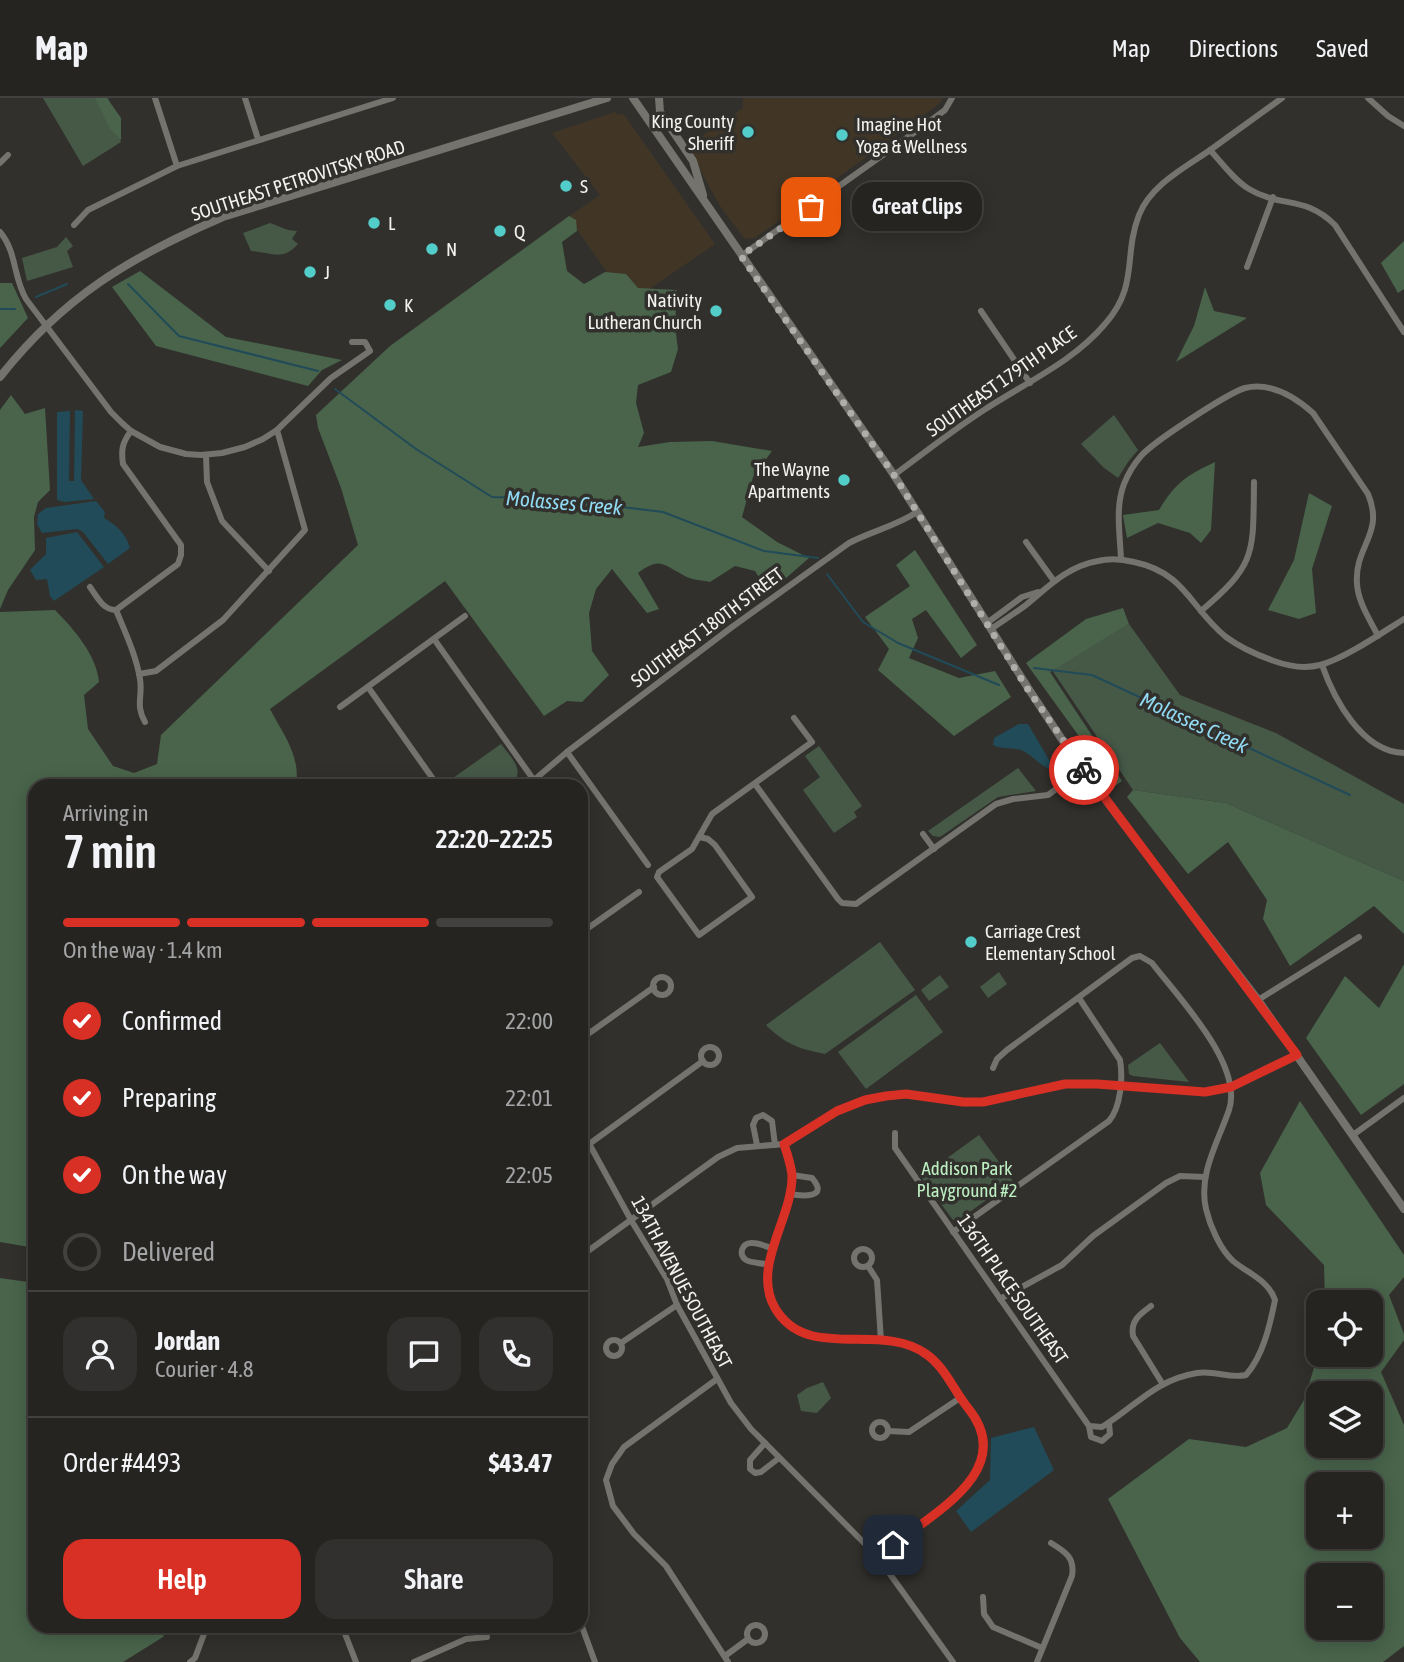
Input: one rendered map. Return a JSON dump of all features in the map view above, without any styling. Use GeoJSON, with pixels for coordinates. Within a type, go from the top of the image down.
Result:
{"type":"FeatureCollection","features":[{"type":"Feature","properties":{"kind":"main road","name":"SOUTHEAST PETROVITSKY ROAD"},"geometry":{"type":"LineString","coordinates":[[0,377],[47,325],[101,280],[167,241],[223,217],[607,98]]}},
{"type":"Feature","properties":{"kind":"main road"},"geometry":{"type":"LineString","coordinates":[[633,98],[894,475],[1027,688],[1084,769],[1258,1000],[1404,1209]]}},
{"type":"Feature","properties":{"kind":"main road"},"geometry":{"type":"LineString","coordinates":[[659,98],[660,112],[693,161],[706,205]]}},
{"type":"Feature","properties":{"kind":"street"},"geometry":{"type":"LineString","coordinates":[[155,98],[177,166]]}},
{"type":"Feature","properties":{"kind":"street"},"geometry":{"type":"LineString","coordinates":[[246,98],[258,139]]}},
{"type":"Feature","properties":{"kind":"street"},"geometry":{"type":"LineString","coordinates":[[75,225],[88,210],[177,166],[372,101],[393,98]]}},
{"type":"Feature","properties":{"kind":"street","name":"SOUTHEAST 179TH PLACE"},"geometry":{"type":"LineString","coordinates":[[894,475],[984,410],[1030,383],[1103,327],[1119,307],[1128,284],[1139,213],[1158,188],[1282,98]]}},
{"type":"Feature","properties":{"kind":"street"},"geometry":{"type":"LineString","coordinates":[[1368,98],[1404,127]]}},
{"type":"Feature","properties":{"kind":"street"},"geometry":{"type":"LineString","coordinates":[[741,256],[945,110],[952,99]]}},
{"type":"Feature","properties":{"kind":"street"},"geometry":{"type":"LineString","coordinates":[[1210,150],[1250,190],[1311,207],[1335,225],[1404,332]]}},
{"type":"Feature","properties":{"kind":"street"},"geometry":{"type":"LineString","coordinates":[[0,163],[8,155]]}},
{"type":"Feature","properties":{"kind":"street"},"geometry":{"type":"LineString","coordinates":[[1247,267],[1273,197]]}},
{"type":"Feature","properties":{"kind":"street"},"geometry":{"type":"LineString","coordinates":[[0,232],[8,241],[20,288],[110,412],[131,431],[160,447],[186,454],[206,455],[245,447],[277,430],[331,378],[370,351],[365,342],[352,342]]}},
{"type":"Feature","properties":{"kind":"street"},"geometry":{"type":"LineString","coordinates":[[981,311],[1030,383]]}},
{"type":"Feature","properties":{"kind":"street"},"geometry":{"type":"LineString","coordinates":[[1121,559],[1119,502],[1124,484],[1143,454],[1224,397],[1246,388],[1266,387],[1301,402],[1313,414],[1368,494],[1374,507],[1375,521],[1361,555],[1357,584],[1359,598],[1378,636]]}},
{"type":"Feature","properties":{"kind":"street"},"geometry":{"type":"LineString","coordinates":[[139,674],[156,671],[223,620],[305,530],[277,430]]}},
{"type":"Feature","properties":{"kind":"street"},"geometry":{"type":"LineString","coordinates":[[90,587],[104,606],[116,610],[178,564],[181,555],[181,545],[123,464],[123,442],[131,431]]}},
{"type":"Feature","properties":{"kind":"street"},"geometry":{"type":"LineString","coordinates":[[206,455],[207,482],[222,521],[269,571]]}},
{"type":"Feature","properties":{"kind":"street"},"geometry":{"type":"LineString","coordinates":[[1201,611],[1225,591],[1244,568],[1252,550],[1254,482]]}},
{"type":"Feature","properties":{"kind":"street","name":"SOUTHEAST 180TH STREET"},"geometry":{"type":"LineString","coordinates":[[540,779],[567,752],[732,627],[849,543],[866,534],[901,523],[918,512]]}},
{"type":"Feature","properties":{"kind":"street"},"geometry":{"type":"LineString","coordinates":[[1027,542],[1054,581]]}},
{"type":"Feature","properties":{"kind":"street"},"geometry":{"type":"LineString","coordinates":[[989,626],[1027,604],[1040,591],[1077,568],[1096,561],[1121,559],[1164,572],[1176,581],[1225,636],[1253,654],[1293,666],[1322,665],[1378,636],[1404,619]]}},
{"type":"Feature","properties":{"kind":"street"},"geometry":{"type":"LineString","coordinates":[[116,610],[139,674],[141,682],[138,707],[145,722]]}},
{"type":"Feature","properties":{"kind":"street"},"geometry":{"type":"LineString","coordinates":[[340,707],[465,616]]}},
{"type":"Feature","properties":{"kind":"street"},"geometry":{"type":"LineString","coordinates":[[434,639],[533,779]]}},
{"type":"Feature","properties":{"kind":"street"},"geometry":{"type":"LineString","coordinates":[[1322,665],[1330,688],[1364,736],[1376,746],[1401,753]]}},
{"type":"Feature","properties":{"kind":"street"},"geometry":{"type":"LineString","coordinates":[[368,687],[433,779]]}},
{"type":"Feature","properties":{"kind":"street"},"geometry":{"type":"LineString","coordinates":[[700,837],[715,845],[752,897],[699,935],[657,877],[659,872],[692,849],[705,822],[712,814],[812,742],[794,718]]}},
{"type":"Feature","properties":{"kind":"street"},"geometry":{"type":"LineString","coordinates":[[567,752],[586,779]]}},
{"type":"Feature","properties":{"kind":"street"},"geometry":{"type":"LineString","coordinates":[[755,784],[838,900],[847,904],[862,901],[996,804],[1048,794],[1084,769]]}},
{"type":"Feature","properties":{"kind":"street"},"geometry":{"type":"LineString","coordinates":[[588,781],[648,865]]}},
{"type":"Feature","properties":{"kind":"street"},"geometry":{"type":"LineString","coordinates":[[923,834],[934,849]]}},
{"type":"Feature","properties":{"kind":"street"},"geometry":{"type":"LineString","coordinates":[[588,928],[639,892]]}},
{"type":"Feature","properties":{"kind":"street"},"geometry":{"type":"LineString","coordinates":[[1258,1000],[1359,937]]}},
{"type":"Feature","properties":{"kind":"street"},"geometry":{"type":"LineString","coordinates":[[993,1068],[997,1059],[1007,1050],[1132,958],[1140,956],[1152,963],[1216,1047],[1226,1066],[1231,1087],[1229,1109],[1205,1177],[1206,1207],[1223,1247],[1232,1259],[1266,1284],[1275,1300],[1270,1323],[1254,1365],[1246,1375],[1235,1377],[1208,1372],[1162,1383],[1109,1423],[1098,1428],[1089,1426]]}},
{"type":"Feature","properties":{"kind":"street"},"geometry":{"type":"LineString","coordinates":[[588,1034],[654,987]]}},
{"type":"Feature","properties":{"kind":"street"},"geometry":{"type":"LineString","coordinates":[[953,1232],[1115,1115],[1122,1068],[1117,1052],[1079,998]]}},
{"type":"Feature","properties":{"kind":"street"},"geometry":{"type":"LineString","coordinates":[[588,1251],[718,1157],[757,1145],[784,1144],[825,1118],[865,1100],[906,1094],[983,1102],[1065,1084],[1193,1092],[1231,1087],[1297,1055]]}},
{"type":"Feature","properties":{"kind":"street"},"geometry":{"type":"LineString","coordinates":[[589,1144],[703,1061]]}},
{"type":"Feature","properties":{"kind":"street"},"geometry":{"type":"LineString","coordinates":[[1353,1135],[1404,1098]]}},
{"type":"Feature","properties":{"kind":"street"},"geometry":{"type":"LineString","coordinates":[[757,1145],[753,1125],[756,1118],[763,1115],[772,1121],[775,1145]]}},
{"type":"Feature","properties":{"kind":"street","name":"136TH PLACE SOUTHEAST"},"geometry":{"type":"LineString","coordinates":[[895,1133],[895,1148],[1089,1426],[1091,1437],[1099,1441],[1105,1440],[1110,1434],[1109,1423]]}},
{"type":"Feature","properties":{"kind":"street","name":"134TH AVENUE SOUTHEAST"},"geometry":{"type":"LineString","coordinates":[[589,1144],[667,1279],[677,1305],[731,1404],[779,1458],[877,1556],[953,1662]]}},
{"type":"Feature","properties":{"kind":"street"},"geometry":{"type":"LineString","coordinates":[[784,1144],[792,1175],[769,1265],[768,1292],[783,1320],[797,1332],[813,1337],[881,1340],[905,1344],[926,1353],[942,1369],[975,1417],[983,1438],[982,1459],[977,1474],[962,1491],[877,1556]]}},
{"type":"Feature","properties":{"kind":"street"},"geometry":{"type":"LineString","coordinates":[[789,1195],[807,1197],[813,1195],[817,1189],[812,1178],[792,1175]]}},
{"type":"Feature","properties":{"kind":"street"},"geometry":{"type":"LineString","coordinates":[[1000,1299],[1062,1265],[1093,1236],[1166,1183],[1180,1176],[1205,1177]]}},
{"type":"Feature","properties":{"kind":"street"},"geometry":{"type":"LineString","coordinates":[[769,1265],[747,1260],[742,1256],[741,1250],[745,1244],[751,1242],[774,1249]]}},
{"type":"Feature","properties":{"kind":"street"},"geometry":{"type":"LineString","coordinates":[[868,1266],[877,1280],[881,1340]]}},
{"type":"Feature","properties":{"kind":"street"},"geometry":{"type":"LineString","coordinates":[[621,1343],[677,1305]]}},
{"type":"Feature","properties":{"kind":"street"},"geometry":{"type":"LineString","coordinates":[[1151,1306],[1135,1319],[1131,1328],[1133,1336],[1162,1383]]}},
{"type":"Feature","properties":{"kind":"street"},"geometry":{"type":"LineString","coordinates":[[717,1379],[624,1447],[612,1464],[606,1480],[613,1506],[634,1534],[666,1566],[726,1659],[748,1639]]}},
{"type":"Feature","properties":{"kind":"street"},"geometry":{"type":"LineString","coordinates":[[888,1431],[909,1432],[960,1398]]}},
{"type":"Feature","properties":{"kind":"street"},"geometry":{"type":"LineString","coordinates":[[765,1443],[750,1461],[750,1469],[755,1473],[761,1472],[779,1458]]}},
{"type":"Feature","properties":{"kind":"street"},"geometry":{"type":"LineString","coordinates":[[1037,1662],[1072,1576],[1071,1557],[1051,1543]]}},
{"type":"Feature","properties":{"kind":"street"},"geometry":{"type":"LineString","coordinates":[[982,1597],[984,1614],[993,1627],[1042,1647]]}},
{"type":"Feature","properties":{"kind":"street"},"geometry":{"type":"LineString","coordinates":[[194,1661],[204,1633]]}},
{"type":"Feature","properties":{"kind":"street"},"geometry":{"type":"LineString","coordinates":[[345,1633],[356,1662]]}},
{"type":"Feature","properties":{"kind":"street"},"geometry":{"type":"LineString","coordinates":[[584,1633],[595,1662]]}},
{"type":"Feature","properties":{"kind":"street"},"geometry":{"type":"LineString","coordinates":[[414,1662],[466,1639],[487,1637]]}},
{"type":"Feature","properties":{"kind":"shaded area"},"geometry":{"type":"Polygon","coordinates":[[[743,98],[943,98],[939,104],[750,239],[744,238],[720,206],[687,146],[743,108],[743,98]]]}},
{"type":"Feature","properties":{"kind":"shaded area"},"geometry":{"type":"Polygon","coordinates":[[[615,112],[618,115],[623,114],[627,119],[715,244],[629,303],[568,217],[600,195],[552,133],[615,112]]]}},
{"type":"Feature","properties":{"kind":"green space"},"geometry":{"type":"Polygon","coordinates":[[[43,98],[108,98],[121,142],[83,166],[43,98]]]}},
{"type":"Feature","properties":{"kind":"green space"},"geometry":{"type":"Polygon","coordinates":[[[95,98],[107,98],[121,118],[121,140],[110,129],[95,98]]]}},
{"type":"Feature","properties":{"kind":"green space"},"geometry":{"type":"Polygon","coordinates":[[[569,216],[576,220],[577,231],[562,242],[567,271],[584,284],[605,272],[626,274],[638,288],[677,290],[675,326],[678,349],[671,372],[638,385],[636,403],[644,433],[638,447],[670,442],[712,441],[772,451],[753,477],[742,517],[777,542],[809,558],[769,593],[755,571],[735,566],[710,582],[689,578],[665,565],[651,565],[638,573],[659,609],[647,613],[612,569],[596,589],[589,613],[592,651],[609,675],[582,702],[567,701],[544,716],[445,581],[270,709],[293,755],[297,779],[28,779],[28,1247],[0,1242],[0,612],[55,610],[83,643],[97,672],[99,682],[84,695],[88,729],[113,766],[134,773],[157,764],[161,735],[358,545],[316,415],[390,346],[569,216]]]}},
{"type":"Feature","properties":{"kind":"green space"},"geometry":{"type":"Polygon","coordinates":[[[270,223],[297,231],[292,239],[298,244],[287,253],[276,255],[251,251],[243,233],[270,223]]]}},
{"type":"Feature","properties":{"kind":"green space"},"geometry":{"type":"Polygon","coordinates":[[[66,237],[73,246],[67,251],[73,267],[27,281],[22,258],[57,247],[66,237]]]}},
{"type":"Feature","properties":{"kind":"green space"},"geometry":{"type":"Polygon","coordinates":[[[1404,241],[1404,289],[1398,293],[1381,263],[1404,241]]]}},
{"type":"Feature","properties":{"kind":"green space"},"geometry":{"type":"Polygon","coordinates":[[[140,271],[226,337],[342,360],[322,370],[308,386],[156,346],[112,287],[140,271]]]}},
{"type":"Feature","properties":{"kind":"green space"},"geometry":{"type":"Polygon","coordinates":[[[0,283],[12,283],[28,318],[0,348],[0,283]]]}},
{"type":"Feature","properties":{"kind":"green space"},"geometry":{"type":"Polygon","coordinates":[[[1205,287],[1214,311],[1247,318],[1176,362],[1194,326],[1205,287]]]}},
{"type":"Feature","properties":{"kind":"green space"},"geometry":{"type":"Polygon","coordinates":[[[11,395],[25,414],[45,408],[50,490],[38,502],[34,517],[35,550],[8,590],[0,609],[0,410],[11,395]]]}},
{"type":"Feature","properties":{"kind":"green space"},"geometry":{"type":"Polygon","coordinates":[[[1114,415],[1138,450],[1118,478],[1081,444],[1114,415]]]}},
{"type":"Feature","properties":{"kind":"green space"},"geometry":{"type":"Polygon","coordinates":[[[1215,462],[1211,530],[1201,543],[1190,533],[1158,523],[1127,538],[1123,515],[1159,510],[1182,481],[1215,462]]]}},
{"type":"Feature","properties":{"kind":"green space"},"geometry":{"type":"Polygon","coordinates":[[[1309,493],[1332,506],[1312,569],[1316,613],[1299,619],[1268,610],[1294,560],[1309,493]]]}},
{"type":"Feature","properties":{"kind":"green space"},"geometry":{"type":"Polygon","coordinates":[[[915,550],[977,645],[961,658],[926,610],[912,619],[918,638],[909,658],[959,678],[995,671],[1011,697],[954,736],[878,670],[889,649],[865,617],[910,586],[896,565],[915,550]]]}},
{"type":"Feature","properties":{"kind":"green space"},"geometry":{"type":"Polygon","coordinates":[[[1123,608],[1129,624],[1050,672],[1122,781],[1115,786],[1026,663],[1086,619],[1123,608]]]}},
{"type":"Feature","properties":{"kind":"green space"},"geometry":{"type":"Polygon","coordinates":[[[1129,624],[1180,695],[1276,733],[1404,804],[1404,881],[1226,803],[1133,790],[1052,670],[1129,624]]]}},
{"type":"Feature","properties":{"kind":"green space"},"geometry":{"type":"Polygon","coordinates":[[[501,744],[517,770],[516,779],[452,779],[501,744]]]}},
{"type":"Feature","properties":{"kind":"green space"},"geometry":{"type":"Polygon","coordinates":[[[819,746],[862,806],[854,812],[857,817],[834,833],[803,790],[820,777],[805,756],[819,746]]]}},
{"type":"Feature","properties":{"kind":"green space"},"geometry":{"type":"Polygon","coordinates":[[[1018,768],[1036,791],[998,797],[940,837],[933,836],[928,831],[1018,768]]]}},
{"type":"Feature","properties":{"kind":"green space"},"geometry":{"type":"Polygon","coordinates":[[[1133,790],[1226,803],[1404,881],[1404,934],[1374,906],[1290,966],[1263,919],[1267,900],[1228,842],[1188,874],[1127,797],[1133,790]]]}},
{"type":"Feature","properties":{"kind":"green space"},"geometry":{"type":"Polygon","coordinates":[[[880,942],[915,990],[825,1054],[793,1045],[766,1025],[880,942]]]}},
{"type":"Feature","properties":{"kind":"green space"},"geometry":{"type":"Polygon","coordinates":[[[1404,964],[1404,1084],[1361,1115],[1306,1038],[1345,976],[1379,1008],[1404,964]]]}},
{"type":"Feature","properties":{"kind":"green space"},"geometry":{"type":"Polygon","coordinates":[[[999,972],[1007,984],[988,998],[980,987],[999,972]]]}},
{"type":"Feature","properties":{"kind":"green space"},"geometry":{"type":"Polygon","coordinates":[[[940,975],[949,987],[929,1001],[921,990],[940,975]]]}},
{"type":"Feature","properties":{"kind":"green space"},"geometry":{"type":"Polygon","coordinates":[[[916,995],[943,1032],[866,1089],[838,1052],[916,995]]]}},
{"type":"Feature","properties":{"kind":"green space"},"geometry":{"type":"Polygon","coordinates":[[[1160,1043],[1189,1082],[1129,1074],[1128,1065],[1160,1043]]]}},
{"type":"Feature","properties":{"kind":"green space"},"geometry":{"type":"Polygon","coordinates":[[[1300,1101],[1404,1255],[1404,1277],[1389,1295],[1404,1340],[1381,1372],[1404,1425],[1404,1646],[1383,1662],[1200,1662],[1180,1638],[1108,1499],[1189,1439],[1246,1447],[1287,1428],[1306,1394],[1306,1458],[1383,1458],[1383,1381],[1310,1381],[1314,1367],[1383,1367],[1383,1290],[1325,1290],[1324,1265],[1266,1205],[1260,1173],[1300,1101]]]}},
{"type":"Feature","properties":{"kind":"green space","name":"Addison Park Playground #2"},"geometry":{"type":"Polygon","coordinates":[[[979,1135],[1013,1181],[957,1221],[953,1220],[921,1177],[979,1135]]]}},
{"type":"Feature","properties":{"kind":"green space"},"geometry":{"type":"Polygon","coordinates":[[[0,1278],[28,1282],[28,1633],[165,1633],[163,1637],[123,1662],[0,1662],[0,1278]]]}},
{"type":"Feature","properties":{"kind":"green space"},"geometry":{"type":"Polygon","coordinates":[[[823,1382],[831,1398],[817,1413],[801,1411],[797,1395],[823,1382]]]}},
{"type":"Feature","properties":{"kind":"water"},"geometry":{"type":"Polygon","coordinates":[[[75,410],[83,411],[81,480],[94,499],[65,502],[57,500],[57,412],[70,411],[69,481],[74,481],[75,410]]]}},
{"type":"Feature","properties":{"kind":"water"},"geometry":{"type":"Polygon","coordinates":[[[96,501],[105,512],[104,518],[120,530],[130,548],[108,564],[83,532],[77,529],[42,533],[37,524],[38,514],[46,508],[96,501]]]}},
{"type":"Feature","properties":{"kind":"water"},"geometry":{"type":"Polygon","coordinates":[[[77,532],[104,567],[54,601],[50,596],[47,579],[36,580],[30,570],[46,554],[46,538],[77,532]]]}},
{"type":"Feature","properties":{"kind":"water"},"geometry":{"type":"Polygon","coordinates":[[[1019,724],[1028,724],[1055,770],[1021,750],[993,745],[994,738],[1019,724]]]}},
{"type":"Feature","properties":{"kind":"water"},"geometry":{"type":"Polygon","coordinates":[[[1034,1427],[1054,1470],[971,1532],[956,1511],[990,1480],[991,1438],[1034,1427]]]}},
{"type":"Feature","properties":{"kind":"waterway","name":"Molasses Creek"},"geometry":{"type":"LineString","coordinates":[[36,297],[67,284]]}},
{"type":"Feature","properties":{"kind":"waterway","name":"Molasses Creek"},"geometry":{"type":"LineString","coordinates":[[128,284],[179,336],[318,371]]}},
{"type":"Feature","properties":{"kind":"waterway","name":"Molasses Creek"},"geometry":{"type":"LineString","coordinates":[[0,309],[15,309]]}},
{"type":"Feature","properties":{"kind":"waterway","name":"Molasses Creek"},"geometry":{"type":"LineString","coordinates":[[335,389],[416,449],[492,497],[557,499],[663,512],[764,551],[818,558]]}},
{"type":"Feature","properties":{"kind":"waterway","name":"Molasses Creek"},"geometry":{"type":"LineString","coordinates":[[827,574],[863,622],[898,643],[999,685]]}},
{"type":"Feature","properties":{"kind":"waterway","name":"Molasses Creek"},"geometry":{"type":"LineString","coordinates":[[1034,668],[1092,675],[1350,795]]}},
{"type":"Feature","properties":{"kind":"way so far"},"geometry":{"type":"LineString","coordinates":[[811,207],[741,256],[894,475],[1027,688],[1084,770]]}},
{"type":"Feature","properties":{"kind":"place","name":"King County Sheriff"},"geometry":{"type":"Point","coordinates":[748,132]}},
{"type":"Feature","properties":{"kind":"place","name":"Imagine Hot Yoga & Wellness"},"geometry":{"type":"Point","coordinates":[842,135]}},
{"type":"Feature","properties":{"kind":"place","name":"S"},"geometry":{"type":"Point","coordinates":[566,186]}},
{"type":"Feature","properties":{"kind":"place","name":"Great Clips"},"geometry":{"type":"Point","coordinates":[811,207]}},
{"type":"Feature","properties":{"kind":"place","name":"L"},"geometry":{"type":"Point","coordinates":[374,223]}},
{"type":"Feature","properties":{"kind":"place","name":"Q"},"geometry":{"type":"Point","coordinates":[500,231]}},
{"type":"Feature","properties":{"kind":"place","name":"N"},"geometry":{"type":"Point","coordinates":[432,249]}},
{"type":"Feature","properties":{"kind":"place","name":"J"},"geometry":{"type":"Point","coordinates":[310,272]}},
{"type":"Feature","properties":{"kind":"place","name":"K"},"geometry":{"type":"Point","coordinates":[390,305]}},
{"type":"Feature","properties":{"kind":"place","name":"Nativity Lutheran Church"},"geometry":{"type":"Point","coordinates":[716,311]}},
{"type":"Feature","properties":{"kind":"place","name":"The Wayne Apartments"},"geometry":{"type":"Point","coordinates":[844,480]}},
{"type":"Feature","properties":{"kind":"place","name":"Carriage Crest Elementary School"},"geometry":{"type":"Point","coordinates":[971,942]}},
{"type":"Feature","properties":{"kind":"route"},"geometry":{"type":"LineString","coordinates":[[893,1545],[962,1491],[977,1474],[982,1459],[983,1438],[975,1417],[942,1369],[926,1353],[905,1344],[881,1340],[813,1337],[797,1332],[783,1320],[768,1292],[769,1265],[791,1188],[792,1173],[784,1144],[837,1111],[865,1100],[886,1096],[906,1094],[983,1102],[1065,1084],[1205,1092],[1231,1087],[1259,1076],[1297,1055],[1084,770]]}}]}
